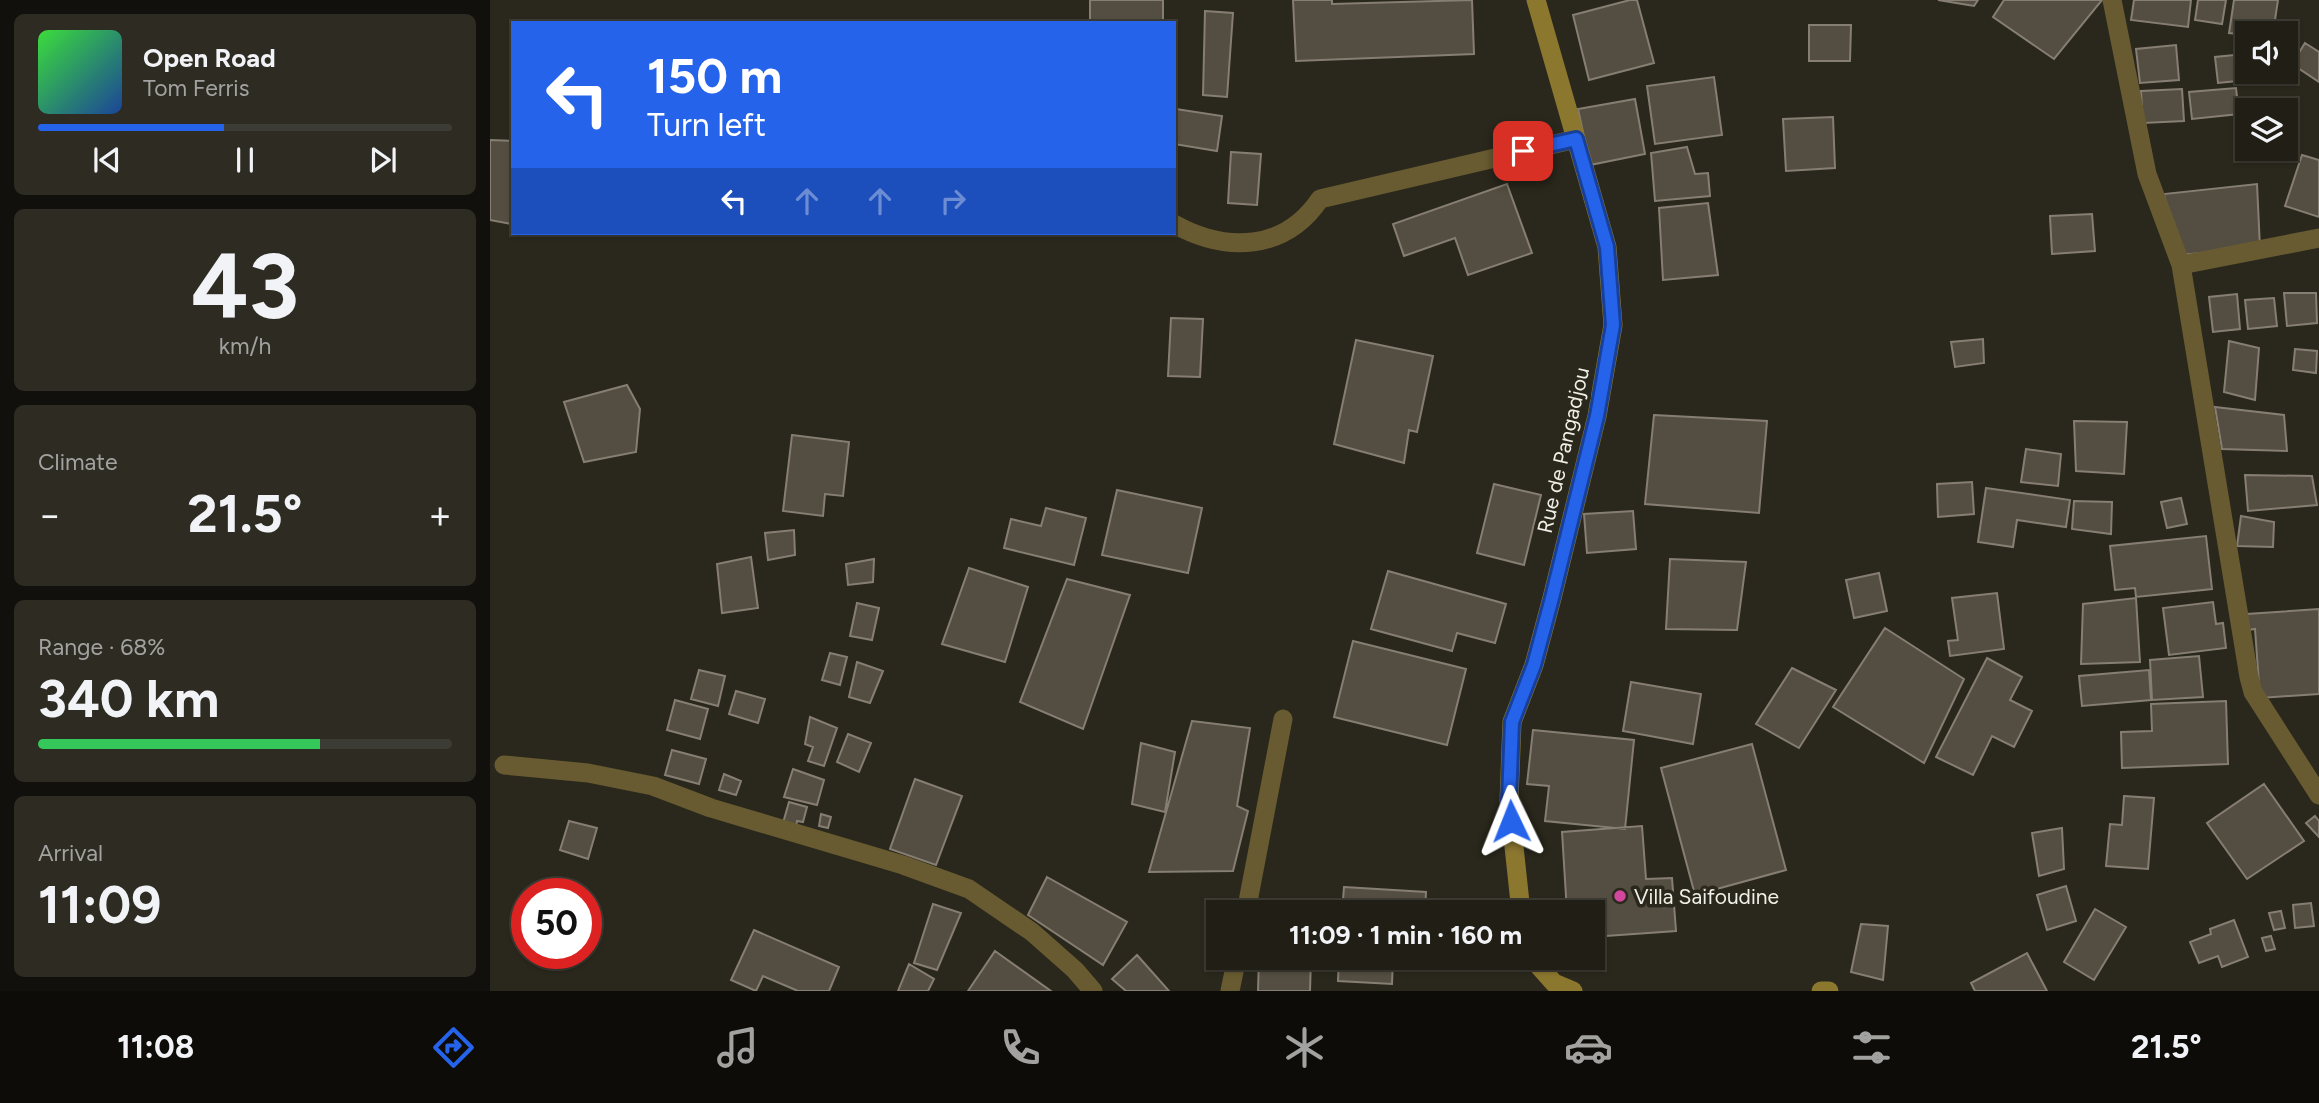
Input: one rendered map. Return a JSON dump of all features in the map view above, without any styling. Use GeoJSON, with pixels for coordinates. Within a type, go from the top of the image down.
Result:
{"type":"FeatureCollection","features":[{"type":"Feature","properties":{"kind":"main road","name":"Rue de Pangadjou"},"geometry":{"type":"LineString","coordinates":[[1520,900],[1509,800],[1512,722],[1534,665],[1556,585],[1597,416],[1613,325],[1607,247],[1536,0]]}},
{"type":"Feature","properties":{"kind":"main road"},"geometry":{"type":"LineString","coordinates":[[1542,970],[1554,984],[1573,991]]}},
{"type":"Feature","properties":{"kind":"main road"},"geometry":{"type":"LineString","coordinates":[[1821,991],[1829,991]]}},
{"type":"Feature","properties":{"kind":"street"},"geometry":{"type":"LineString","coordinates":[[2112,0],[2147,174],[2181,265],[2249,677],[2253,692],[2319,795]]}},
{"type":"Feature","properties":{"kind":"street"},"geometry":{"type":"LineString","coordinates":[[1176,225],[1199,235],[1229,243],[1263,241],[1291,230],[1320,199],[1576,139]]}},
{"type":"Feature","properties":{"kind":"street"},"geometry":{"type":"LineString","coordinates":[[2181,265],[2319,239]]}},
{"type":"Feature","properties":{"kind":"street"},"geometry":{"type":"LineString","coordinates":[[1248,900],[1283,719]]}},
{"type":"Feature","properties":{"kind":"street"},"geometry":{"type":"LineString","coordinates":[[504,765],[589,774],[653,786],[712,808],[902,865],[969,889],[1031,932],[1075,970],[1093,991]]}},
{"type":"Feature","properties":{"kind":"street"},"geometry":{"type":"LineString","coordinates":[[1230,991],[1234,970]]}},
{"type":"Feature","properties":{"kind":"building"},"geometry":{"type":"Polygon","coordinates":[[[1090,0],[1163,0],[1163,21],[1090,21],[1090,0]]]}},
{"type":"Feature","properties":{"kind":"building"},"geometry":{"type":"Polygon","coordinates":[[[1293,0],[1332,0],[1332,4],[1472,0],[1474,54],[1296,61],[1293,0]]]}},
{"type":"Feature","properties":{"kind":"building"},"geometry":{"type":"Polygon","coordinates":[[[1637,0],[1654,63],[1589,80],[1573,15],[1637,0]]]}},
{"type":"Feature","properties":{"kind":"building"},"geometry":{"type":"Polygon","coordinates":[[[1938,0],[1978,0],[1974,6],[1938,0]]]}},
{"type":"Feature","properties":{"kind":"building"},"geometry":{"type":"Polygon","coordinates":[[[2004,0],[2102,0],[2054,59],[1993,17],[2004,0]]]}},
{"type":"Feature","properties":{"kind":"building"},"geometry":{"type":"Polygon","coordinates":[[[2134,0],[2191,0],[2188,27],[2131,20],[2134,0]]]}},
{"type":"Feature","properties":{"kind":"building"},"geometry":{"type":"Polygon","coordinates":[[[2198,0],[2226,0],[2222,24],[2195,20],[2198,0]]]}},
{"type":"Feature","properties":{"kind":"building"},"geometry":{"type":"Polygon","coordinates":[[[2234,0],[2278,0],[2275,21],[2235,21],[2235,34],[2229,33],[2234,0]]]}},
{"type":"Feature","properties":{"kind":"building"},"geometry":{"type":"Polygon","coordinates":[[[1205,11],[1233,13],[1227,97],[1203,95],[1205,11]]]}},
{"type":"Feature","properties":{"kind":"building"},"geometry":{"type":"Polygon","coordinates":[[[1809,25],[1851,25],[1850,61],[1809,61],[1809,25]]]}},
{"type":"Feature","properties":{"kind":"building"},"geometry":{"type":"Polygon","coordinates":[[[2305,43],[2319,52],[2319,82],[2298,68],[2298,54],[2305,43]]]}},
{"type":"Feature","properties":{"kind":"building"},"geometry":{"type":"Polygon","coordinates":[[[2176,45],[2179,80],[2140,83],[2136,49],[2176,45]]]}},
{"type":"Feature","properties":{"kind":"building"},"geometry":{"type":"Polygon","coordinates":[[[2234,55],[2235,81],[2218,83],[2215,57],[2234,55]]]}},
{"type":"Feature","properties":{"kind":"building"},"geometry":{"type":"Polygon","coordinates":[[[1714,77],[1722,135],[1655,144],[1647,86],[1714,77]]]}},
{"type":"Feature","properties":{"kind":"building"},"geometry":{"type":"Polygon","coordinates":[[[2236,88],[2235,114],[2192,119],[2189,92],[2236,88]]]}},
{"type":"Feature","properties":{"kind":"building"},"geometry":{"type":"Polygon","coordinates":[[[2182,89],[2184,121],[2143,123],[2141,91],[2182,89]]]}},
{"type":"Feature","properties":{"kind":"building"},"geometry":{"type":"Polygon","coordinates":[[[1635,99],[1645,154],[1590,165],[1578,109],[1635,99]]]}},
{"type":"Feature","properties":{"kind":"building"},"geometry":{"type":"Polygon","coordinates":[[[1176,109],[1222,116],[1217,151],[1176,144],[1176,109]]]}},
{"type":"Feature","properties":{"kind":"building"},"geometry":{"type":"Polygon","coordinates":[[[1833,117],[1835,168],[1786,171],[1783,119],[1833,117]]]}},
{"type":"Feature","properties":{"kind":"building"},"geometry":{"type":"Polygon","coordinates":[[[490,140],[511,141],[511,224],[490,220],[490,140]]]}},
{"type":"Feature","properties":{"kind":"building"},"geometry":{"type":"Polygon","coordinates":[[[1687,147],[1695,174],[1708,173],[1710,196],[1655,201],[1651,153],[1687,147]]]}},
{"type":"Feature","properties":{"kind":"building"},"geometry":{"type":"Polygon","coordinates":[[[1231,152],[1261,154],[1257,205],[1228,203],[1231,152]]]}},
{"type":"Feature","properties":{"kind":"building"},"geometry":{"type":"Polygon","coordinates":[[[2302,155],[2319,160],[2319,217],[2285,206],[2302,155]]]}},
{"type":"Feature","properties":{"kind":"building"},"geometry":{"type":"Polygon","coordinates":[[[1507,184],[1532,253],[1468,275],[1455,238],[1404,256],[1393,224],[1507,184]]]}},
{"type":"Feature","properties":{"kind":"building"},"geometry":{"type":"Polygon","coordinates":[[[2257,184],[2260,248],[2178,255],[2164,194],[2257,184]]]}},
{"type":"Feature","properties":{"kind":"building"},"geometry":{"type":"Polygon","coordinates":[[[1708,203],[1718,275],[1663,280],[1659,208],[1708,203]]]}},
{"type":"Feature","properties":{"kind":"building"},"geometry":{"type":"Polygon","coordinates":[[[2092,214],[2095,251],[2052,254],[2050,216],[2092,214]]]}},
{"type":"Feature","properties":{"kind":"building"},"geometry":{"type":"Polygon","coordinates":[[[2284,293],[2316,293],[2317,323],[2287,326],[2284,293]]]}},
{"type":"Feature","properties":{"kind":"building"},"geometry":{"type":"Polygon","coordinates":[[[2237,294],[2240,329],[2213,332],[2209,297],[2237,294]]]}},
{"type":"Feature","properties":{"kind":"building"},"geometry":{"type":"Polygon","coordinates":[[[2274,298],[2277,326],[2248,329],[2245,300],[2274,298]]]}},
{"type":"Feature","properties":{"kind":"building"},"geometry":{"type":"Polygon","coordinates":[[[1171,318],[1203,319],[1200,377],[1168,376],[1171,318]]]}},
{"type":"Feature","properties":{"kind":"building"},"geometry":{"type":"Polygon","coordinates":[[[1983,339],[1984,363],[1955,367],[1951,342],[1983,339]]]}},
{"type":"Feature","properties":{"kind":"building"},"geometry":{"type":"Polygon","coordinates":[[[1356,340],[1433,356],[1417,432],[1409,430],[1404,463],[1334,444],[1356,340]]]}},
{"type":"Feature","properties":{"kind":"building"},"geometry":{"type":"Polygon","coordinates":[[[2229,341],[2259,348],[2255,400],[2224,392],[2229,341]]]}},
{"type":"Feature","properties":{"kind":"building"},"geometry":{"type":"Polygon","coordinates":[[[2295,349],[2317,351],[2316,373],[2293,370],[2295,349]]]}},
{"type":"Feature","properties":{"kind":"building"},"geometry":{"type":"Polygon","coordinates":[[[627,385],[640,409],[636,452],[584,462],[564,402],[627,385]]]}},
{"type":"Feature","properties":{"kind":"building"},"geometry":{"type":"Polygon","coordinates":[[[2215,407],[2284,415],[2287,451],[2222,449],[2215,407]]]}},
{"type":"Feature","properties":{"kind":"building"},"geometry":{"type":"Polygon","coordinates":[[[1654,415],[1767,421],[1759,513],[1645,504],[1654,415]]]}},
{"type":"Feature","properties":{"kind":"building"},"geometry":{"type":"Polygon","coordinates":[[[2074,421],[2127,422],[2124,474],[2076,471],[2074,421]]]}},
{"type":"Feature","properties":{"kind":"building"},"geometry":{"type":"Polygon","coordinates":[[[792,435],[849,442],[843,496],[825,494],[823,516],[783,511],[792,435]]]}},
{"type":"Feature","properties":{"kind":"building"},"geometry":{"type":"Polygon","coordinates":[[[2026,449],[2061,454],[2058,486],[2021,482],[2026,449]]]}},
{"type":"Feature","properties":{"kind":"building"},"geometry":{"type":"Polygon","coordinates":[[[2245,475],[2312,476],[2317,505],[2248,511],[2245,475]]]}},
{"type":"Feature","properties":{"kind":"building"},"geometry":{"type":"Polygon","coordinates":[[[1972,482],[1974,514],[1938,517],[1937,484],[1972,482]]]}},
{"type":"Feature","properties":{"kind":"building"},"geometry":{"type":"Polygon","coordinates":[[[1494,484],[1541,495],[1524,565],[1477,553],[1494,484]]]}},
{"type":"Feature","properties":{"kind":"building"},"geometry":{"type":"Polygon","coordinates":[[[1986,488],[2070,500],[2066,527],[2017,520],[2013,547],[1978,542],[1986,488]]]}},
{"type":"Feature","properties":{"kind":"building"},"geometry":{"type":"Polygon","coordinates":[[[1117,490],[1202,508],[1188,573],[1102,555],[1117,490]]]}},
{"type":"Feature","properties":{"kind":"building"},"geometry":{"type":"Polygon","coordinates":[[[2181,498],[2187,524],[2167,528],[2161,502],[2181,498]]]}},
{"type":"Feature","properties":{"kind":"building"},"geometry":{"type":"Polygon","coordinates":[[[2074,501],[2112,502],[2111,534],[2072,529],[2074,501]]]}},
{"type":"Feature","properties":{"kind":"building"},"geometry":{"type":"Polygon","coordinates":[[[1046,508],[1086,518],[1074,565],[1004,548],[1011,519],[1041,526],[1046,508]]]}},
{"type":"Feature","properties":{"kind":"building"},"geometry":{"type":"Polygon","coordinates":[[[1633,511],[1636,549],[1587,553],[1584,514],[1633,511]]]}},
{"type":"Feature","properties":{"kind":"building"},"geometry":{"type":"Polygon","coordinates":[[[2241,516],[2274,522],[2273,547],[2237,546],[2241,516]]]}},
{"type":"Feature","properties":{"kind":"building"},"geometry":{"type":"Polygon","coordinates":[[[794,530],[795,555],[768,560],[765,533],[794,530]]]}},
{"type":"Feature","properties":{"kind":"building"},"geometry":{"type":"Polygon","coordinates":[[[2206,536],[2212,589],[2136,597],[2135,588],[2115,590],[2110,546],[2206,536]]]}},
{"type":"Feature","properties":{"kind":"building"},"geometry":{"type":"Polygon","coordinates":[[[751,557],[758,608],[722,613],[717,564],[751,557]]]}},
{"type":"Feature","properties":{"kind":"building"},"geometry":{"type":"Polygon","coordinates":[[[874,559],[873,582],[848,585],[846,564],[874,559]]]}},
{"type":"Feature","properties":{"kind":"building"},"geometry":{"type":"Polygon","coordinates":[[[1670,559],[1746,562],[1737,630],[1666,629],[1670,559]]]}},
{"type":"Feature","properties":{"kind":"building"},"geometry":{"type":"Polygon","coordinates":[[[969,568],[1028,587],[1005,662],[942,644],[969,568]]]}},
{"type":"Feature","properties":{"kind":"building"},"geometry":{"type":"Polygon","coordinates":[[[1388,571],[1506,604],[1495,643],[1457,633],[1452,651],[1371,629],[1388,571]]]}},
{"type":"Feature","properties":{"kind":"building"},"geometry":{"type":"Polygon","coordinates":[[[1879,573],[1887,611],[1854,618],[1846,580],[1879,573]]]}},
{"type":"Feature","properties":{"kind":"building"},"geometry":{"type":"Polygon","coordinates":[[[1067,579],[1130,595],[1083,729],[1020,702],[1067,579]]]}},
{"type":"Feature","properties":{"kind":"building"},"geometry":{"type":"Polygon","coordinates":[[[1997,593],[2004,649],[1950,656],[1948,641],[1958,640],[1952,598],[1997,593]]]}},
{"type":"Feature","properties":{"kind":"building"},"geometry":{"type":"Polygon","coordinates":[[[2136,598],[2140,662],[2081,664],[2083,604],[2136,598]]]}},
{"type":"Feature","properties":{"kind":"building"},"geometry":{"type":"Polygon","coordinates":[[[2213,602],[2216,624],[2223,623],[2226,648],[2169,655],[2163,608],[2213,602]]]}},
{"type":"Feature","properties":{"kind":"building"},"geometry":{"type":"Polygon","coordinates":[[[857,603],[879,608],[872,640],[850,636],[857,603]]]}},
{"type":"Feature","properties":{"kind":"building"},"geometry":{"type":"Polygon","coordinates":[[[2319,609],[2319,694],[2260,698],[2255,629],[2248,630],[2247,614],[2319,609]]]}},
{"type":"Feature","properties":{"kind":"building"},"geometry":{"type":"Polygon","coordinates":[[[1885,628],[1964,679],[1924,763],[1833,707],[1885,628]]]}},
{"type":"Feature","properties":{"kind":"building"},"geometry":{"type":"Polygon","coordinates":[[[1353,641],[1466,669],[1447,745],[1334,717],[1353,641]]]}},
{"type":"Feature","properties":{"kind":"building"},"geometry":{"type":"Polygon","coordinates":[[[830,653],[847,657],[840,685],[822,680],[830,653]]]}},
{"type":"Feature","properties":{"kind":"building"},"geometry":{"type":"Polygon","coordinates":[[[2199,656],[2203,697],[2152,700],[2150,660],[2199,656]]]}},
{"type":"Feature","properties":{"kind":"building"},"geometry":{"type":"Polygon","coordinates":[[[1987,658],[2022,677],[2010,700],[2032,711],[2014,747],[1992,736],[1973,775],[1936,757],[1987,658]]]}},
{"type":"Feature","properties":{"kind":"building"},"geometry":{"type":"Polygon","coordinates":[[[857,662],[883,671],[870,703],[849,697],[857,662]]]}},
{"type":"Feature","properties":{"kind":"building"},"geometry":{"type":"Polygon","coordinates":[[[1792,668],[1836,690],[1799,748],[1756,724],[1792,668]]]}},
{"type":"Feature","properties":{"kind":"building"},"geometry":{"type":"Polygon","coordinates":[[[699,670],[725,676],[718,706],[691,699],[699,670]]]}},
{"type":"Feature","properties":{"kind":"building"},"geometry":{"type":"Polygon","coordinates":[[[2149,670],[2151,700],[2082,706],[2079,676],[2149,670]]]}},
{"type":"Feature","properties":{"kind":"building"},"geometry":{"type":"Polygon","coordinates":[[[1631,682],[1701,694],[1693,744],[1623,731],[1631,682]]]}},
{"type":"Feature","properties":{"kind":"building"},"geometry":{"type":"Polygon","coordinates":[[[736,691],[765,699],[758,723],[729,714],[736,691]]]}},
{"type":"Feature","properties":{"kind":"building"},"geometry":{"type":"Polygon","coordinates":[[[675,700],[708,709],[700,739],[667,730],[675,700]]]}},
{"type":"Feature","properties":{"kind":"building"},"geometry":{"type":"Polygon","coordinates":[[[2226,701],[2228,764],[2122,768],[2121,732],[2152,731],[2151,704],[2226,701]]]}},
{"type":"Feature","properties":{"kind":"building"},"geometry":{"type":"Polygon","coordinates":[[[810,717],[837,728],[824,766],[808,761],[813,747],[805,744],[810,717]]]}},
{"type":"Feature","properties":{"kind":"building"},"geometry":{"type":"Polygon","coordinates":[[[1192,721],[1250,728],[1237,806],[1248,811],[1233,871],[1149,872],[1192,721]]]}},
{"type":"Feature","properties":{"kind":"building"},"geometry":{"type":"Polygon","coordinates":[[[1533,730],[1634,740],[1625,829],[1545,821],[1549,786],[1527,784],[1533,730]]]}},
{"type":"Feature","properties":{"kind":"building"},"geometry":{"type":"Polygon","coordinates":[[[848,734],[871,743],[859,772],[837,762],[848,734]]]}},
{"type":"Feature","properties":{"kind":"building"},"geometry":{"type":"Polygon","coordinates":[[[1141,743],[1175,752],[1165,812],[1132,804],[1141,743]]]}},
{"type":"Feature","properties":{"kind":"building"},"geometry":{"type":"Polygon","coordinates":[[[1752,744],[1786,870],[1695,895],[1661,768],[1752,744]]]}},
{"type":"Feature","properties":{"kind":"building"},"geometry":{"type":"Polygon","coordinates":[[[672,750],[706,759],[699,784],[665,775],[672,750]]]}},
{"type":"Feature","properties":{"kind":"building"},"geometry":{"type":"Polygon","coordinates":[[[793,769],[824,780],[817,805],[784,797],[793,769]]]}},
{"type":"Feature","properties":{"kind":"building"},"geometry":{"type":"Polygon","coordinates":[[[724,774],[741,781],[736,795],[719,790],[724,774]]]}},
{"type":"Feature","properties":{"kind":"building"},"geometry":{"type":"Polygon","coordinates":[[[915,779],[962,796],[936,865],[890,849],[915,779]]]}},
{"type":"Feature","properties":{"kind":"building"},"geometry":{"type":"Polygon","coordinates":[[[2264,784],[2304,841],[2247,879],[2207,823],[2264,784]]]}},
{"type":"Feature","properties":{"kind":"building"},"geometry":{"type":"Polygon","coordinates":[[[2124,796],[2154,798],[2148,869],[2106,866],[2110,824],[2122,825],[2124,796]]]}},
{"type":"Feature","properties":{"kind":"building"},"geometry":{"type":"Polygon","coordinates":[[[789,802],[807,807],[803,822],[797,821],[796,827],[783,823],[789,802]]]}},
{"type":"Feature","properties":{"kind":"building"},"geometry":{"type":"Polygon","coordinates":[[[821,814],[831,817],[828,828],[819,826],[821,814]]]}},
{"type":"Feature","properties":{"kind":"building"},"geometry":{"type":"Polygon","coordinates":[[[2315,816],[2319,821],[2319,837],[2306,823],[2315,816]]]}},
{"type":"Feature","properties":{"kind":"building"},"geometry":{"type":"Polygon","coordinates":[[[569,821],[597,828],[588,859],[560,850],[569,821]]]}},
{"type":"Feature","properties":{"kind":"building","name":"Villa Saifoudine"},"geometry":{"type":"Polygon","coordinates":[[[1642,826],[1646,879],[1672,878],[1676,931],[1605,936],[1605,900],[1566,900],[1562,832],[1642,826]]]}},
{"type":"Feature","properties":{"kind":"building"},"geometry":{"type":"Polygon","coordinates":[[[2062,828],[2064,869],[2039,876],[2032,833],[2062,828]]]}},
{"type":"Feature","properties":{"kind":"building"},"geometry":{"type":"Polygon","coordinates":[[[1047,877],[1127,922],[1103,965],[1028,915],[1047,877]]]}},
{"type":"Feature","properties":{"kind":"building"},"geometry":{"type":"Polygon","coordinates":[[[2066,886],[2076,921],[2047,930],[2037,895],[2066,886]]]}},
{"type":"Feature","properties":{"kind":"building"},"geometry":{"type":"Polygon","coordinates":[[[1344,887],[1426,892],[1426,900],[1343,900],[1344,887]]]}},
{"type":"Feature","properties":{"kind":"building"},"geometry":{"type":"Polygon","coordinates":[[[2311,903],[2314,926],[2295,928],[2293,905],[2311,903]]]}},
{"type":"Feature","properties":{"kind":"building"},"geometry":{"type":"Polygon","coordinates":[[[933,904],[961,913],[937,970],[914,963],[933,904]]]}},
{"type":"Feature","properties":{"kind":"building"},"geometry":{"type":"Polygon","coordinates":[[[2095,909],[2126,927],[2094,980],[2064,962],[2095,909]]]}},
{"type":"Feature","properties":{"kind":"building"},"geometry":{"type":"Polygon","coordinates":[[[2281,911],[2285,928],[2274,930],[2269,913],[2281,911]]]}},
{"type":"Feature","properties":{"kind":"building"},"geometry":{"type":"Polygon","coordinates":[[[2234,920],[2248,957],[2222,967],[2218,956],[2199,963],[2190,942],[2211,934],[2210,929],[2234,920]]]}},
{"type":"Feature","properties":{"kind":"building"},"geometry":{"type":"Polygon","coordinates":[[[1861,924],[1888,926],[1883,980],[1851,972],[1861,924]]]}},
{"type":"Feature","properties":{"kind":"building"},"geometry":{"type":"Polygon","coordinates":[[[754,930],[839,967],[829,991],[798,991],[763,976],[756,991],[731,980],[754,930]]]}},
{"type":"Feature","properties":{"kind":"building"},"geometry":{"type":"Polygon","coordinates":[[[2271,936],[2275,949],[2266,951],[2262,938],[2271,936]]]}},
{"type":"Feature","properties":{"kind":"building"},"geometry":{"type":"Polygon","coordinates":[[[995,951],[1051,991],[968,991],[995,951]]]}},
{"type":"Feature","properties":{"kind":"building"},"geometry":{"type":"Polygon","coordinates":[[[2027,953],[2047,991],[1975,991],[1971,983],[2027,953]]]}},
{"type":"Feature","properties":{"kind":"building"},"geometry":{"type":"Polygon","coordinates":[[[1137,955],[1169,991],[1126,991],[1112,979],[1137,955]]]}},
{"type":"Feature","properties":{"kind":"building"},"geometry":{"type":"Polygon","coordinates":[[[909,964],[934,979],[928,991],[898,991],[909,964]]]}},
{"type":"Feature","properties":{"kind":"building"},"geometry":{"type":"Polygon","coordinates":[[[1259,970],[1311,970],[1310,991],[1258,991],[1259,970]]]}},
{"type":"Feature","properties":{"kind":"building"},"geometry":{"type":"Polygon","coordinates":[[[1338,970],[1393,970],[1392,984],[1338,981],[1338,970]]]}},
{"type":"Feature","properties":{"kind":"place","name":"Villa Saifoudine"},"geometry":{"type":"Point","coordinates":[1620,896]}},
{"type":"Feature","properties":{"kind":"route"},"geometry":{"type":"LineString","coordinates":[[1511,821],[1509,800],[1512,722],[1534,665],[1552,598],[1597,416],[1613,325],[1607,247],[1576,139],[1523,151]]}}]}
